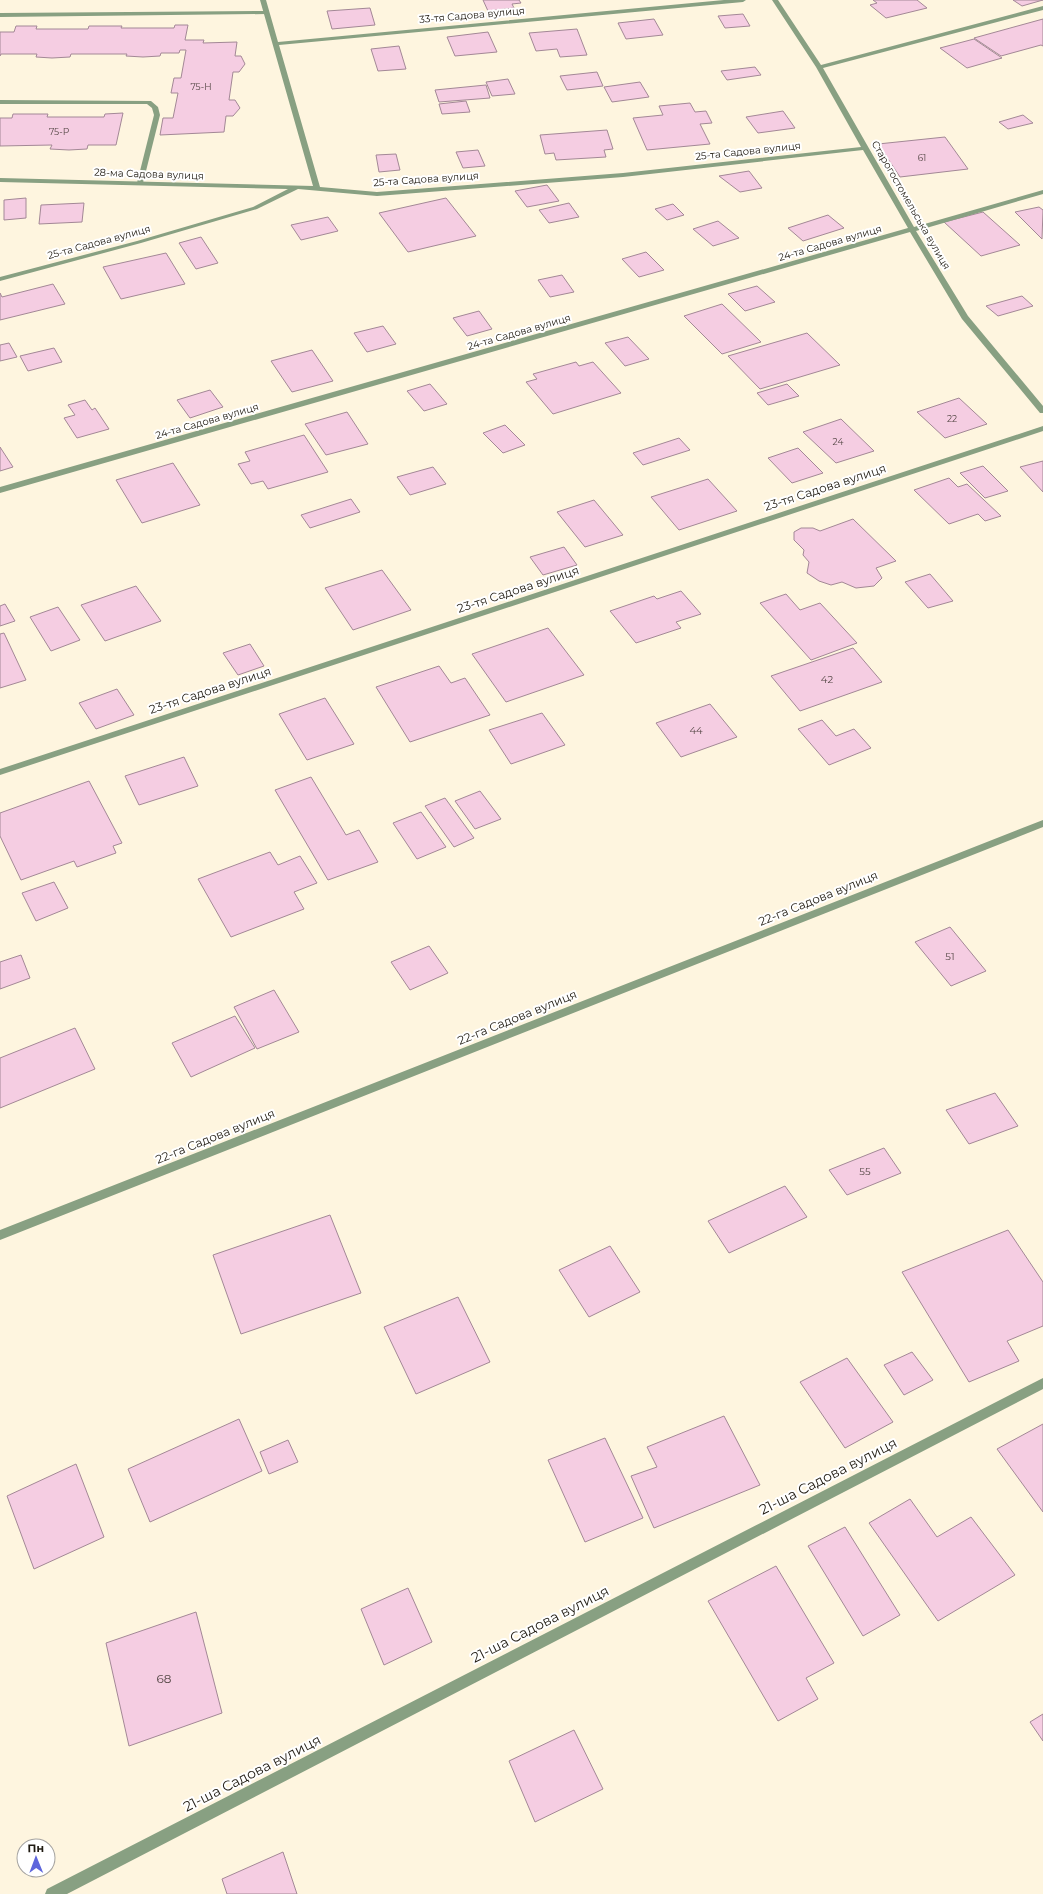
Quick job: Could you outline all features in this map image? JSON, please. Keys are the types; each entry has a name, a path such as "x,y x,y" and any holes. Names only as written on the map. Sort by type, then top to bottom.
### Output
{"street":[{"path":"263,0 317,188"},
{"name":"33-тя Садова вулиця","path":"275,44 743,0"},
{"name":"Старогостомельська вулиця","path":"775,0 819,67 912,230 965,317 1043,410"},
{"path":"819,67 1043,8"},
{"path":"0,15 266,12"},
{"path":"0,102 149,102 155,107 157,115 140,183"},
{"name":"25-та Садова вулиця","path":"0,279 139,242 255,208 297,187 377,194 623,175 866,148"},
{"name":"28-ма Садова вулиця","path":"0,180 297,187"},
{"name":"24-та Садова вулиця","path":"0,490 1043,192"},
{"name":"23-тя Садова вулиця","path":"0,772 1043,428"},
{"name":"22-га Садова вулиця","path":"0,1235 1043,822"},
{"name":"21-ша Садова вулиця","path":"52,1894 1043,1383"}],"building":[{"path":"483,0 519,0 521,3 512,4 514,8 488,11"},
{"path":"873,0 917,0 927,8 886,18 870,5 877,3"},
{"path":"1013,0 1043,0 1022,6"},
{"path":"370,8 375,25 332,29 327,11"},
{"path":"743,14 750,26 725,28 718,16"},
{"path":"654,19 663,35 626,39 618,23"},
{"path":"1043,19 1043,46 1041,45 1001,56 974,38"},
{"path":"175,25 188,25 185,40 204,40 203,43 237,42 235,56 241,56 245,64 239,72 233,72 229,100 235,100 240,108 233,116 226,116 224,132 160,135 163,118 173,118 178,93 171,93 174,78 181,78 186,50 180,50 179,53 161,53 160,56 143,57 126,56 127,54 71,54 70,57 52,58 36,57 37,54 1,54 0,56 0,32 14,32 16,26 37,26 36,29 88,29 89,26 122,26 121,28 174,28"},
{"path":"577,29 587,55 560,57 557,49 536,51 529,33"},
{"path":"488,32 497,52 455,56 447,37"},
{"path":"974,39 1002,58 967,68 940,48"},
{"path":"399,46 406,69 378,71 371,49"},
{"path":"755,67 761,75 727,80 721,71"},
{"path":"597,72 603,86 567,90 560,76"},
{"path":"508,79 515,94 492,96 486,82"},
{"path":"640,82 649,97 612,102 604,87"},
{"path":"486,85 490,98 439,102 435,90"},
{"path":"466,101 470,112 442,114 439,104"},
{"path":"690,103 695,112 706,111 712,123 700,124 710,144 647,150 633,118 663,115 659,106"},
{"path":"783,111 795,128 758,133 746,117"},
{"path":"123,113 116,145 88,145 87,149 69,150 50,149 52,145 0,146 0,118 12,118 13,114 48,114 47,117 104,117 105,114"},
{"path":"1023,115 1033,123 1008,129 999,122"},
{"path":"607,130 613,149 604,150 606,157 556,160 554,153 545,154 540,135"},
{"path":"945,137 968,169 900,177 878,144"},
{"path":"478,150 485,166 463,168 456,152"},
{"path":"396,154 400,170 379,172 376,155"},
{"path":"749,171 762,188 740,192 719,176"},
{"path":"547,185 559,201 527,207 515,191"},
{"path":"26,198 26,218 4,220 4,200"},
{"path":"446,198 476,236 408,252 379,213"},
{"path":"84,203 82,222 39,224 41,205"},
{"path":"569,203 579,217 549,223 539,210"},
{"path":"673,204 684,215 667,220 655,209"},
{"path":"1039,207 1043,210 1042,239 1015,212"},
{"path":"983,212 1020,245 981,256 944,222"},
{"path":"828,215 844,228 803,241 788,228"},
{"path":"328,217 338,231 301,240 291,225"},
{"path":"718,221 739,238 713,246 693,229"},
{"path":"201,237 218,263 196,269 179,243"},
{"path":"646,252 664,270 639,277 622,259"},
{"path":"166,253 185,284 121,299 103,267"},
{"path":"562,275 574,292 550,297 538,280"},
{"path":"53,284 65,304 0,320 0,293 2,297"},
{"path":"757,286 775,302 745,311 728,294"},
{"path":"1022,296 1033,306 998,316 986,306"},
{"path":"722,304 761,342 722,354 684,316"},
{"path":"479,311 492,329 467,336 453,318"},
{"path":"383,326 396,344 367,352 354,333"},
{"path":"807,333 840,365 760,389 728,356"},
{"path":"628,337 649,359 625,366 605,343"},
{"path":"9,343 17,357 0,361 0,345"},
{"path":"54,348 62,362 28,371 20,356"},
{"path":"312,350 333,381 292,392 271,361"},
{"path":"576,362 579,366 593,362 621,393 553,414 526,382 537,379 533,374"},
{"path":"430,384 447,404 424,411 407,391"},
{"path":"787,384 799,396 768,405 757,393"},
{"path":"210,390 223,407 190,418 177,400"},
{"path":"959,398 987,424 945,438 917,412"},
{"path":"85,400 92,410 95,408 109,429 77,438 64,418 75,415 68,405"},
{"path":"347,412 368,444 326,455 305,424"},
{"path":"841,419 874,451 836,463 803,432"},
{"path":"505,425 525,445 503,453 483,433"},
{"path":"304,435 328,472 268,489 263,481 251,484 238,464 250,461 245,452"},
{"path":"679,438 690,450 643,465 633,453"},
{"path":"0,447 13,467 0,471"},
{"path":"798,448 823,473 792,483 768,458"},
{"path":"1043,461 1043,492 1020,467"},
{"path":"173,463 200,505 142,523 116,480"},
{"path":"983,466 1008,491 985,498 960,473"},
{"path":"433,467 446,484 410,495 397,477"},
{"path":"949,478 958,487 967,484 1001,516 985,521 978,514 949,524 914,490"},
{"path":"708,479 737,511 679,530 651,497"},
{"path":"351,499 360,512 310,528 301,515"},
{"path":"594,500 623,535 585,547 557,512"},
{"path":"853,519 896,561 876,568 882,578 874,586 856,588 842,582 831,585 819,581 807,573 809,562 803,555 804,550 794,540 794,532 801,528 813,528 820,531"},
{"path":"564,547 577,565 543,575 530,557"},
{"path":"382,570 411,610 353,630 325,588"},
{"path":"930,574 953,601 928,608 905,582"},
{"path":"136,586 161,621 105,641 81,605"},
{"path":"681,591 701,614 676,622 681,628 636,643 610,611 654,596 657,599"},
{"path":"786,594 800,610 820,603 857,643 811,660 760,603"},
{"path":"5,604 15,621 0,626 0,606"},
{"path":"58,607 80,640 51,651 30,617"},
{"path":"548,628 584,675 506,702 472,654"},
{"path":"4,633 26,680 0,688 0,634"},
{"path":"250,644 264,666 238,675 223,653"},
{"path":"853,648 882,682 800,711 771,676"},
{"path":"439,666 451,683 465,678 490,715 410,742 376,687"},
{"path":"117,689 134,715 96,729 79,703"},
{"path":"325,698 354,744 307,760 279,714"},
{"path":"710,704 737,737 681,757 656,723"},
{"path":"542,713 565,745 511,764 489,730"},
{"path":"822,720 836,736 854,729 871,748 829,765 798,729"},
{"path":"184,757 198,786 139,805 125,776"},
{"path":"311,777 346,835 359,830 378,862 328,880 275,790"},
{"path":"89,781 122,843 113,846 116,853 77,867 74,861 21,880 0,836 0,813"},
{"path":"480,791 501,819 475,829 455,801"},
{"path":"445,798 474,838 454,847 425,806"},
{"path":"421,812 446,847 417,859 393,823"},
{"path":"270,852 278,865 300,856 317,883 294,892 304,909 231,937 198,879"},
{"path":"54,882 68,908 36,921 22,893"},
{"path":"950,927 986,971 951,986 915,942"},
{"path":"429,946 448,973 410,990 391,962"},
{"path":"21,955 30,978 0,989 0,962"},
{"path":"274,990 299,1032 257,1049 234,1007"},
{"path":"235,1016 255,1048 191,1077 172,1043"},
{"path":"75,1028 95,1069 0,1108 0,1058"},
{"path":"995,1093 1018,1126 969,1144 946,1110"},
{"path":"884,1148 901,1173 847,1195 829,1170"},
{"path":"785,1186 807,1217 729,1253 708,1221"},
{"path":"330,1215 361,1293 241,1334 213,1255"},
{"path":"1008,1230 1043,1282 1043,1326 1007,1341 1019,1361 969,1382 902,1272"},
{"path":"610,1246 640,1292 589,1317 559,1270"},
{"path":"458,1297 490,1362 416,1394 384,1327"},
{"path":"912,1352 933,1380 904,1395 884,1365"},
{"path":"847,1358 893,1422 845,1448 800,1382"},
{"path":"724,1416 760,1485 654,1528 631,1476 657,1467 647,1447"},
{"path":"239,1419 262,1471 150,1522 128,1469"},
{"path":"1043,1424 1043,1512 997,1449"},
{"path":"605,1438 643,1518 585,1542 548,1460"},
{"path":"288,1440 298,1462 269,1474 260,1452"},
{"path":"76,1464 104,1537 34,1569 7,1496"},
{"path":"910,1499 937,1537 971,1517 1015,1575 938,1621 869,1523"},
{"path":"845,1527 900,1615 863,1636 808,1546"},
{"path":"776,1566 834,1663 806,1678 818,1699 778,1721 708,1601"},
{"path":"408,1588 432,1642 384,1665 361,1609"},
{"path":"196,1612 222,1713 129,1746 106,1643"},
{"path":"1043,1714 1043,1741 1030,1722"},
{"path":"574,1730 603,1789 535,1822 509,1761"},
{"path":"283,1852 297,1894 227,1894 222,1879"}]}
